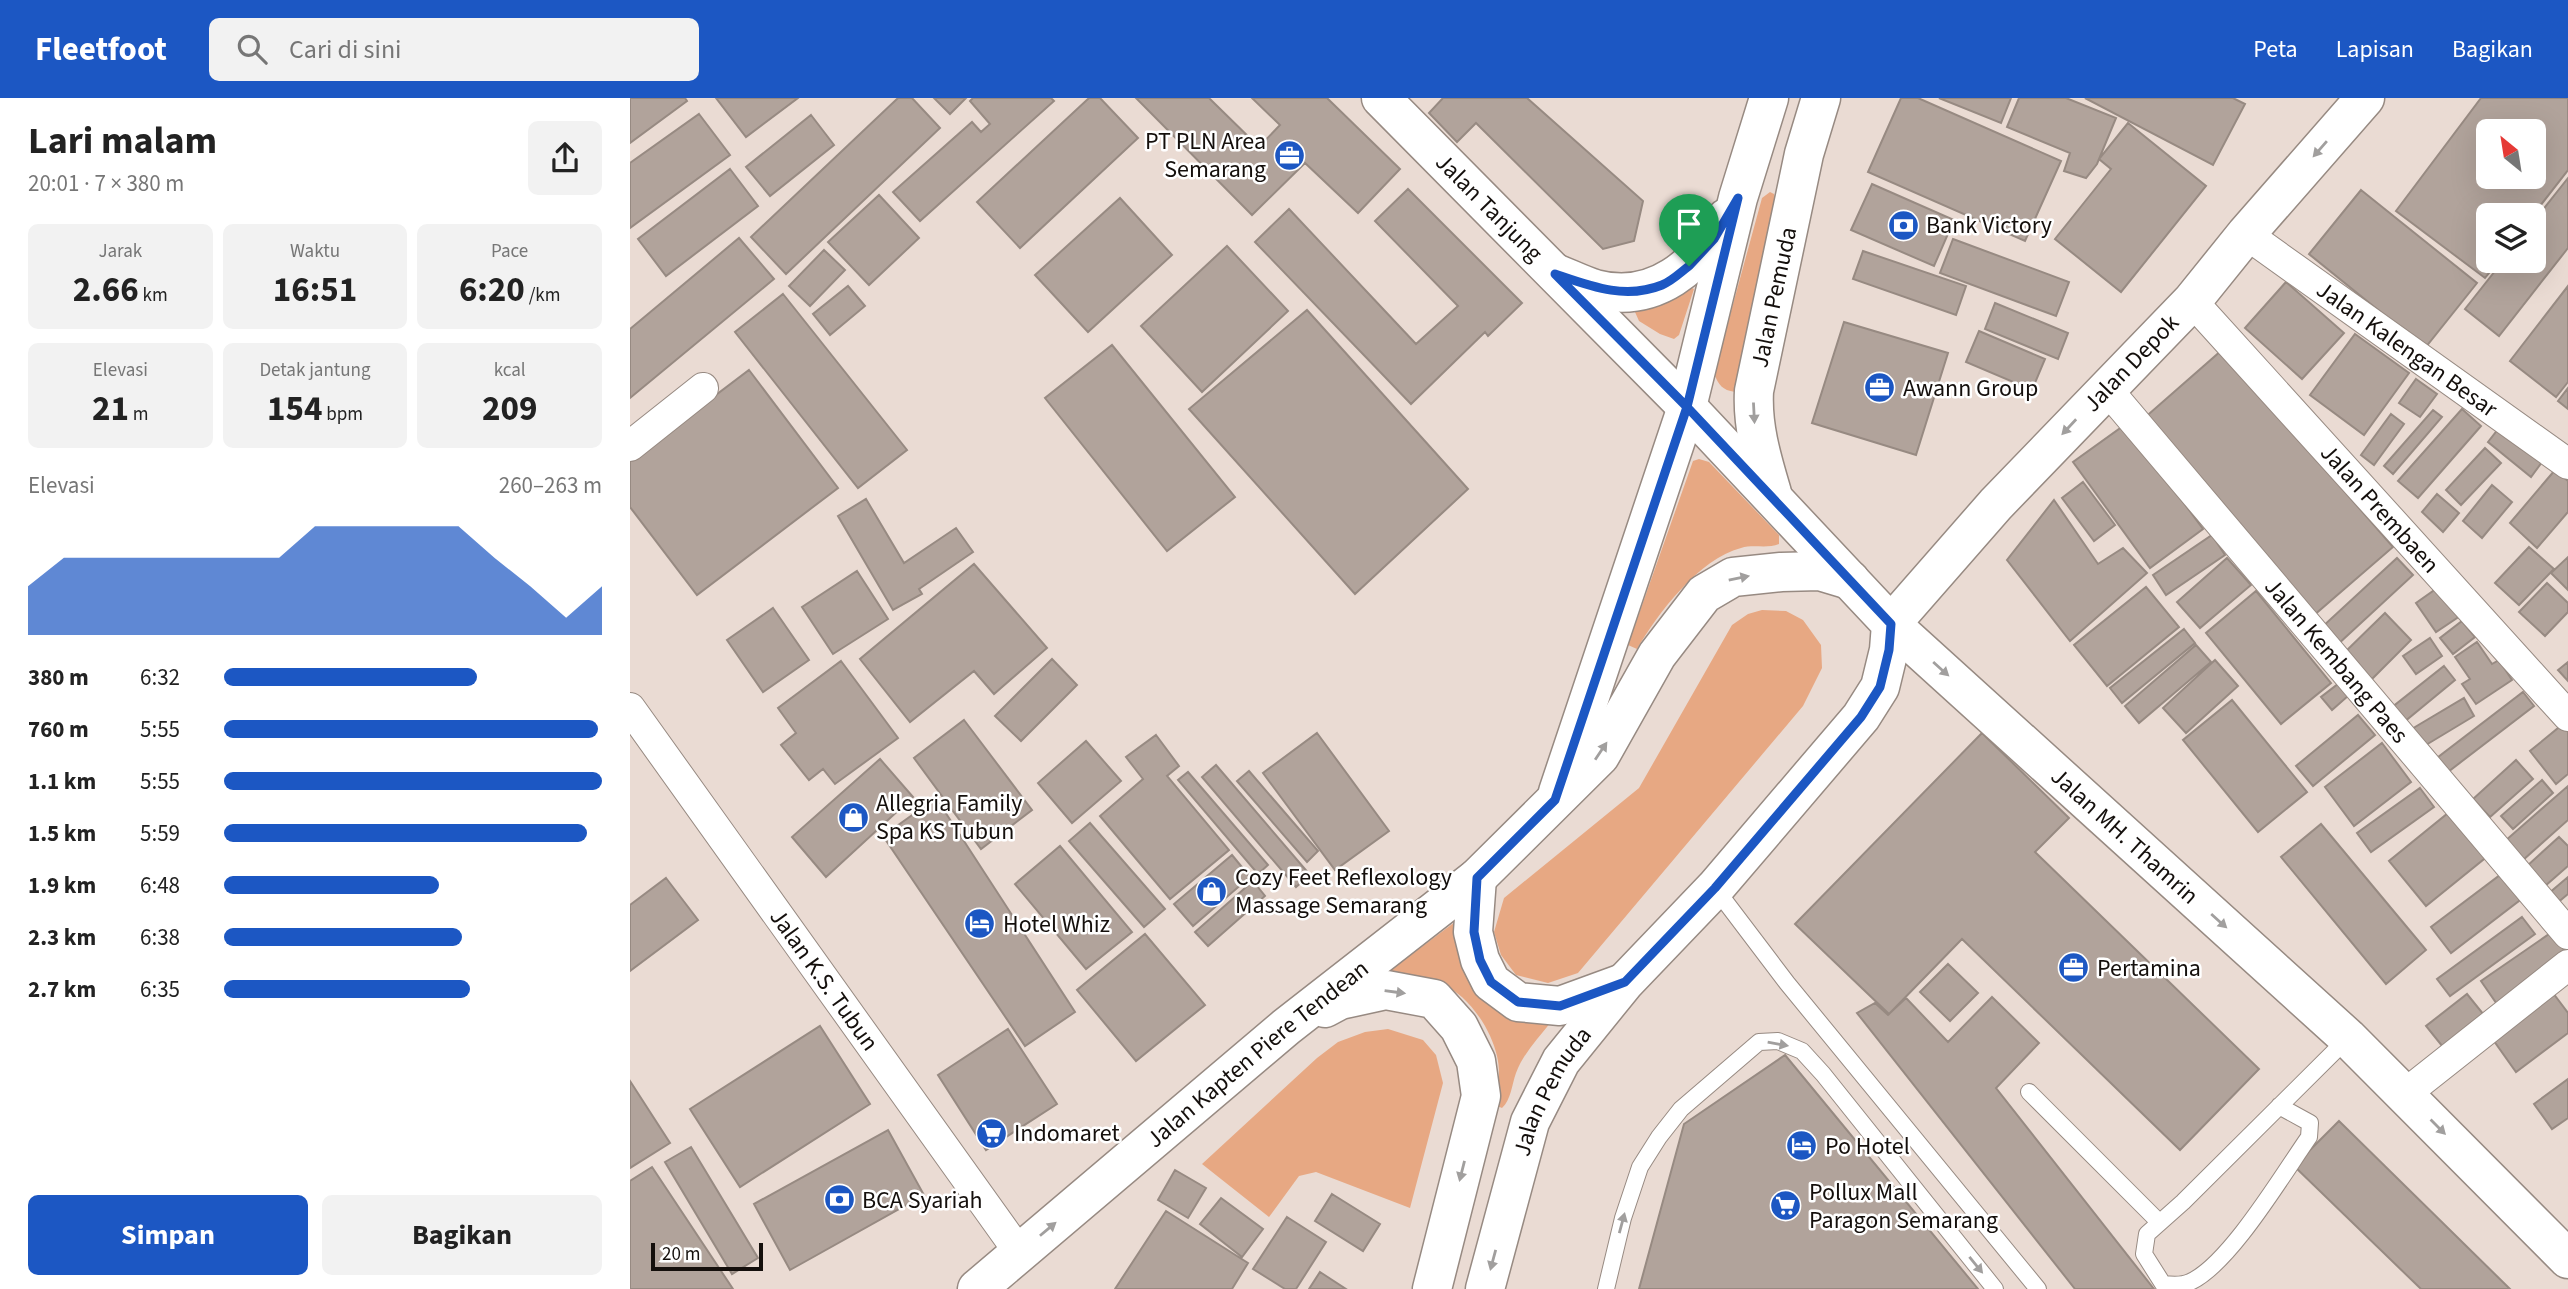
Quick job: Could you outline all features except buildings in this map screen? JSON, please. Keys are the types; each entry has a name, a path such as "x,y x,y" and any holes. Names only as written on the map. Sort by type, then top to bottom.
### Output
{"main road":[{"name":"Jalan Tanjung","path":"1381,98 1687,407"},
{"path":"1555,800 1687,407 1738,198 1769,98"},
{"name":"Jalan Pemuda","path":"1773,498 1753,414 1754,391 1804,154 1821,98"},
{"name":"Jalan Depok","path":"1891,624 1996,504 2192,301 2246,234 2365,98"},
{"path":"1555,274 1597,289 1618,292 1628,293 1663,285 1689,266 1714,239 1738,198"},
{"name":"Jalan MH. Thamrin","path":"1687,407 1891,624 2348,1038 2568,1259"},
{"path":"1625,982 1560,1006 1518,1002 1491,982 1480,960 1474,932 1477,878 1600,755 1657,655 1704,594 1733,577 1769,573 1820,572 1850,580"},
{"name":"Jalan Pemuda","path":"1485,1289 1530,1122 1561,1061 1625,982 1715,888 1861,717 1880,687 1889,650 1891,624"},
{"name":"Jalan Kapten Piere Tendean","path":"977,1289 1286,1027 1477,878"},
{"path":"1286,1027 1340,1000 1386,990 1434,999 1460,1027 1476,1062 1481,1096 1432,1289"}],"street":[{"name":"Jalan Kalengan Besar","path":"2246,234 2568,464"},
{"name":"Jalan Prembaen","path":"2192,301 2568,716"},
{"path":"630,446 703,388"},
{"name":"Jalan Kembang Paes","path":"2106,388 2568,934"},
{"name":"Jalan K.S. Tubun","path":"630,708 1019,1252"},
{"path":"2405,1094 2568,965"}],"lane":[{"path":"1715,888 1787,983 2038,1289"},
{"path":"2279,1105 2310,1123 2309,1137 2228,1251 2190,1282 2163,1284 2144,1254 2147,1234 2183,1202 2279,1105 2348,1038"},
{"path":"1606,1289 1623,1218 1640,1167 1659,1137 1681,1110 1759,1042 1778,1041 1802,1051 1823,1074 1995,1289"},
{"path":"2029,1092 2159,1222"}],"shaded area":[{"path":"1770,192 1776,200 1735,392 1722,386 1714,374 1762,198"},
{"path":"1688,286 1694,289 1679,335 1674,339 1639,321 1635,312"},
{"path":"1699,459 1709,462 1779,535 1779,544 1741,548 1710,563 1668,604 1637,649 1628,645 1693,461"},
{"path":"1762,610 1786,611 1803,620 1821,645 1822,668 1803,706 1578,973 1548,983 1516,975 1501,955 1494,932 1504,898 1639,788 1732,625 1748,614"},
{"path":"1459,919 1551,1022 1523,1059 1502,1108 1495,1105 1499,1075 1494,1046 1484,1024 1469,1004 1441,984 1392,976 1392,969"},
{"path":"1388,1029 1423,1040 1436,1055 1443,1083 1410,1208 1316,1172 1299,1176 1269,1217 1202,1164 1317,1058 1338,1042 1365,1032"}],"place":[{"name":"PT PLN Area Semarang","path":"1289,155"},
{"name":"Bank Victory","path":"1903,225"},
{"name":"Awann Group","path":"1880,388"},
{"name":"Allegria Family Spa KS Tubun","path":"853,817"},
{"name":"Cozy Feet Reflexology Massage Semarang","path":"1212,891"},
{"name":"Hotel Whiz","path":"980,924"},
{"name":"Pertamina","path":"2074,968"},
{"name":"Indomaret","path":"991,1133"},
{"name":"Po Hotel","path":"1802,1146"},
{"name":"BCA Syariah","path":"839,1200"},
{"name":"Pollux Mall Paragon Semarang","path":"1786,1206"}],"route":[{"path":"1689,266 1663,285 1628,293 1597,289 1555,274 1687,407 1891,624 1889,650 1880,687 1861,717 1715,888 1625,982 1560,1006 1518,1002 1491,982 1480,960 1474,932 1477,878 1555,800 1687,407 1738,198 1714,239 1689,266"}]}
